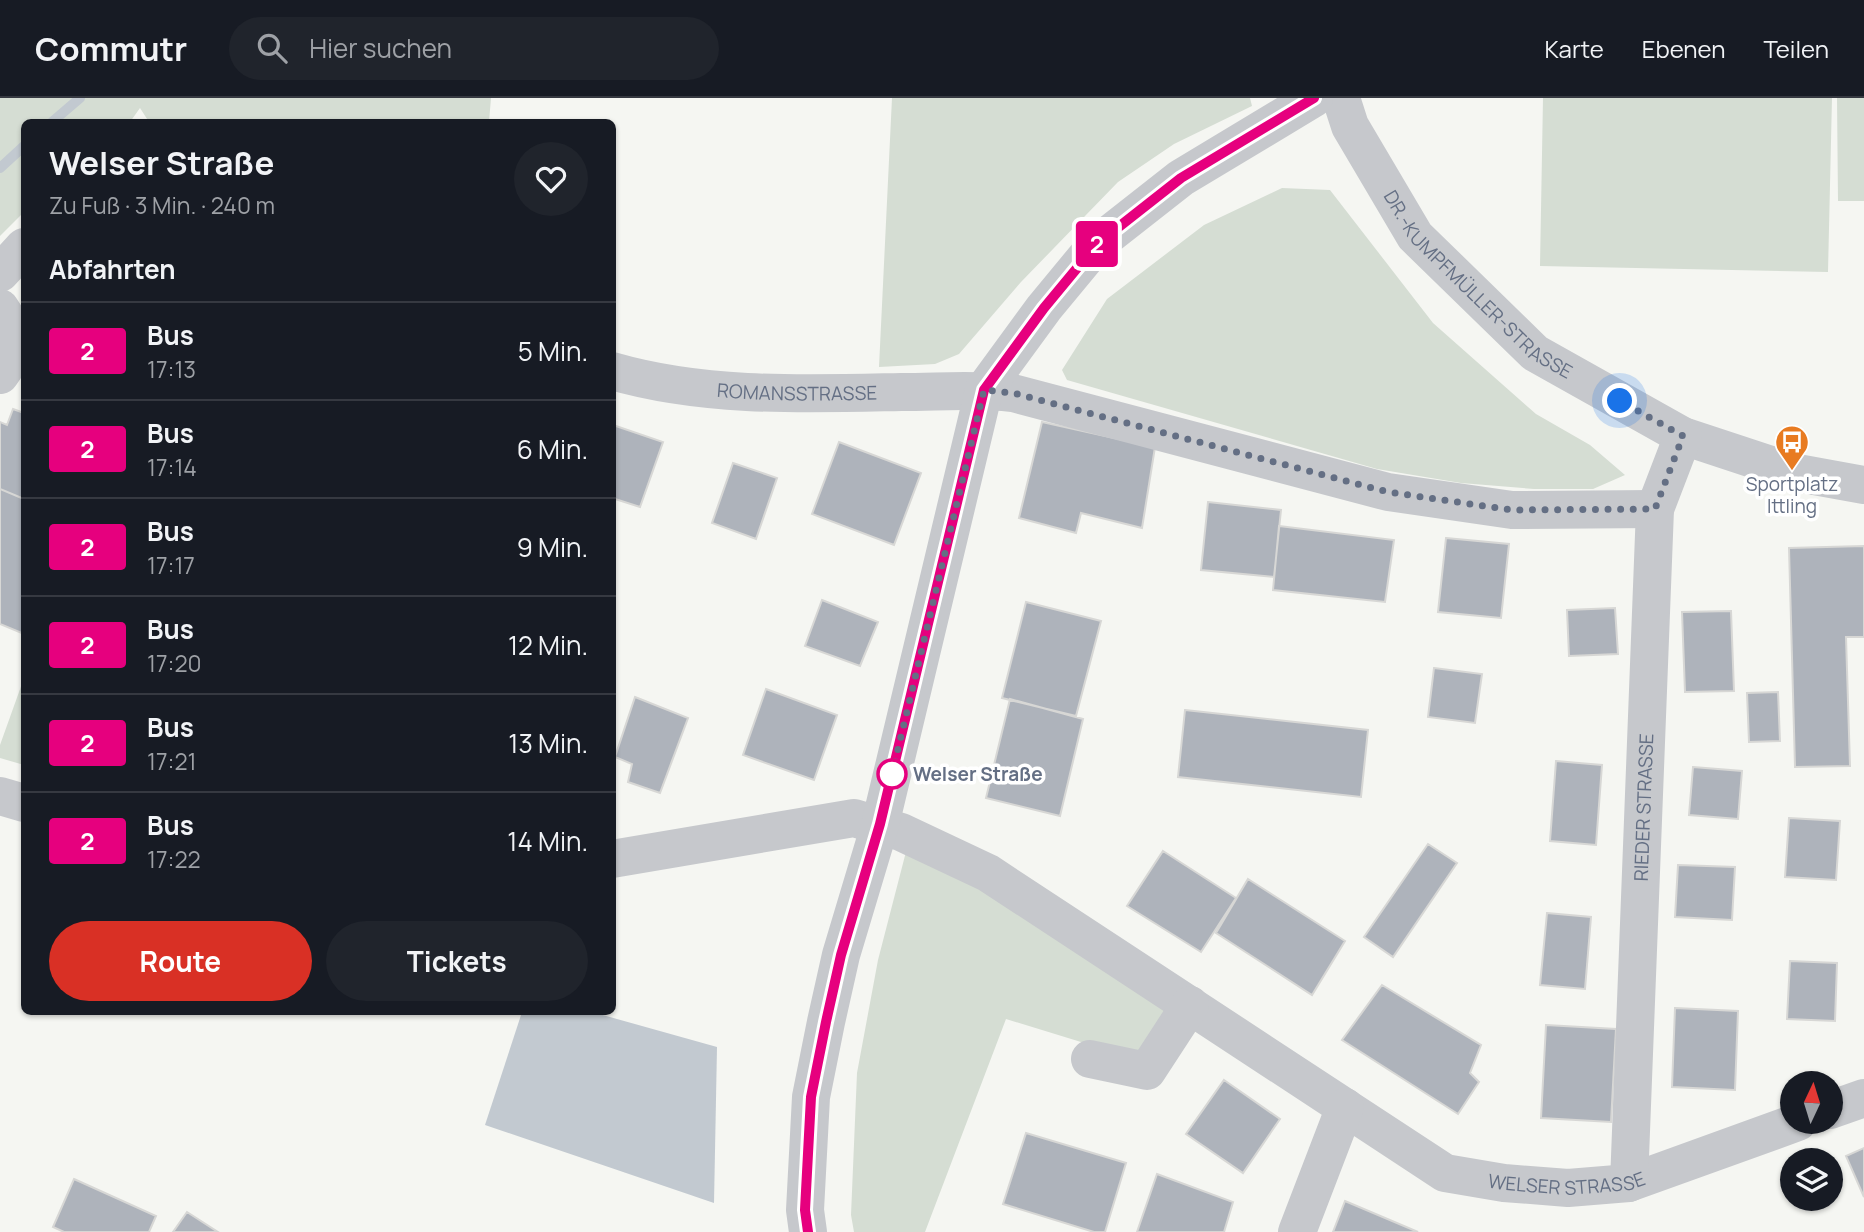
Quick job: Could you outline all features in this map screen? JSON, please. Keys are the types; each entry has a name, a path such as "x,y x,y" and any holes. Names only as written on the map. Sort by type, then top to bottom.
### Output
{"street":[{"path":"808,1232 805,1210 811,1097 841,955 880,824 984,390 1044,308 1097,244 1181,178 1314,98"},
{"name":"DR.-KUMPFMÜLLER-STRASSE","path":"1340,98 1350,126 1415,236 1535,353 1683,436 1792,472 1864,485"},
{"path":"0,273 21,250"},
{"path":"0,308 15,331 11,359 0,375"},
{"name":"ROMANSSTRASSE","path":"616,372 725,392 984,390 1013,393 1388,492 1512,510 1655,509"},
{"name":"RIEDER STRASSE","path":"1629,1184 1655,509 1683,436"},
{"path":"0,796 21,802"},
{"path":"616,858 853,818 880,824"},
{"name":"WELSER STRASSE","path":"880,824 988,873 1445,1173 1504,1184 1568,1188 1629,1184 1780,1129"},
{"path":"1090,1059 1147,1071 1190,1005"},
{"path":"1843,1105 1864,1098"},
{"path":"1297,1232 1345,1107"}],"shaded area":[{"path":"0,98 491,98 489,119 147,119 140,108 132,119 21,119 21,215 0,236"},
{"path":"892,98 1250,98 1252,106 1174,144 1118,182 1021,282 959,354 935,364 879,367"},
{"path":"1543,98 1832,98 1828,272 1540,266"},
{"path":"1837,98 1864,98 1864,201 1838,201"},
{"path":"1282,188 1330,190 1433,323 1536,414 1590,445 1625,475 1593,489 1534,489 1461,483 1377,469 1067,380 1062,370 1107,299 1204,225"},
{"path":"21,686 21,764 0,758 0,745"},
{"path":"908,844 1180,1010 1146,1062 1006,1019 925,1232 854,1232 851,1215 857,1073 878,960"},
{"path":"521,1015 603,1015 717,1047 714,1203 485,1125"}],"building":[{"path":"13,409 21,412 21,498 0,489 0,422 7,425"},
{"path":"1042,422 1155,447 1142,528 1081,513 1076,533 1019,518"},
{"path":"616,426 663,442 640,507 616,499"},
{"path":"839,442 921,473 894,545 812,514"},
{"path":"733,463 777,478 756,539 712,523"},
{"path":"0,489 21,498 21,633 0,624"},
{"path":"1208,502 1281,510 1274,577 1201,570"},
{"path":"1279,526 1394,540 1385,602 1273,590"},
{"path":"1446,538 1509,544 1501,618 1438,612"},
{"path":"1864,546 1864,637 1846,637 1850,766 1795,767 1789,548"},
{"path":"822,600 878,622 860,666 805,646"},
{"path":"1026,602 1101,621 1076,716 1002,698"},
{"path":"1615,608 1618,654 1569,656 1567,610"},
{"path":"1731,611 1734,691 1685,692 1682,612"},
{"path":"1434,668 1482,674 1475,723 1428,717"},
{"path":"766,689 837,715 814,780 743,755"},
{"path":"1778,692 1780,741 1749,742 1747,693"},
{"path":"635,697 688,718 660,793 628,782 632,764 616,757"},
{"path":"1010,699 1083,719 1060,816 986,798"},
{"path":"1185,710 1368,730 1361,797 1178,777"},
{"path":"1556,761 1602,765 1596,845 1550,841"},
{"path":"1693,767 1742,771 1738,819 1689,815"},
{"path":"1789,818 1840,821 1836,880 1785,877"},
{"path":"1428,844 1457,863 1393,957 1364,937"},
{"path":"1163,851 1236,898 1201,952 1127,906"},
{"path":"1678,865 1735,867 1732,920 1675,917"},
{"path":"1248,879 1345,941 1312,995 1216,933"},
{"path":"1547,913 1591,917 1585,989 1540,985"},
{"path":"1790,961 1837,963 1835,1021 1787,1019"},
{"path":"1382,985 1481,1045 1470,1073 1479,1082 1458,1114 1342,1040"},
{"path":"1675,1008 1738,1011 1735,1090 1672,1087"},
{"path":"1546,1025 1616,1029 1611,1122 1541,1118"},
{"path":"1224,1080 1280,1119 1243,1173 1186,1134"},
{"path":"1026,1133 1126,1163 1105,1232 1094,1232 1003,1204"},
{"path":"1864,1148 1864,1197 1846,1156"},
{"path":"1157,1174 1233,1202 1224,1232 1137,1232"},
{"path":"74,1179 156,1216 149,1232 64,1232 53,1227"},
{"path":"1345,1201 1418,1232 1333,1232"},
{"path":"187,1212 218,1232 173,1232"}],"waterway":[{"path":"56,119 80,98"},
{"path":"0,168 21,149"}],"bus line":[{"name":"2","path":"808,1232 805,1210 811,1097 826,1022 841,955 880,824 984,390 1044,308 1097,244 1181,178 1314,98"}],"place":[{"name":"Sportplatz Ittling","path":"1792,472"},
{"name":"Welser Straße","path":"892,774"}],"route":[{"path":"892,774 984,390 1013,393 1388,492 1512,510 1655,509 1683,436 1620,401"}]}
